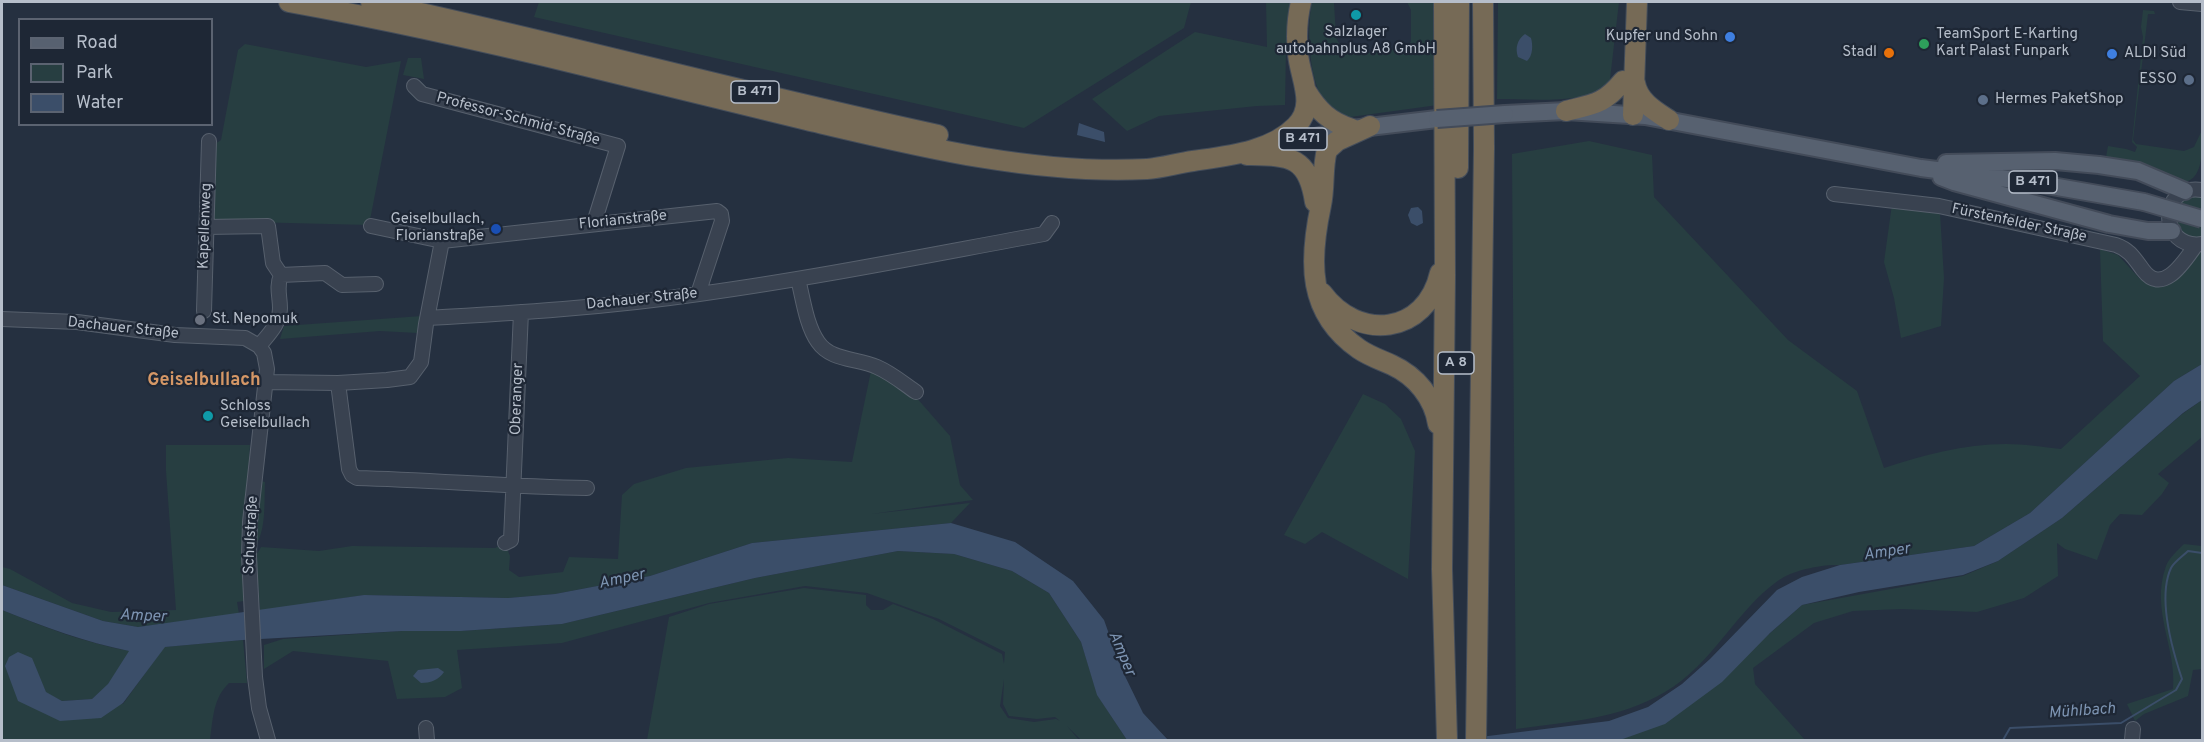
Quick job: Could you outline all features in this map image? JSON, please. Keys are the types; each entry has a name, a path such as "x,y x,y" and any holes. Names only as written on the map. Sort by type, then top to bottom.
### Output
{"highway":[{"name":"B 471","path":"289,2 489,43 873,136 998,160 1112,169 1150,169 1254,150"},
{"name":"B 471","path":"371,2 492,28 862,118 997,147 1194,161"},
{"path":"1254,150 1290,132 1298,125 1306,110 1306,91 1298,58 1297,40 1300,2"},
{"path":"1443,2 1442,569 1450,733"},
{"name":"A 8","path":"1450,733 1459,2"},
{"name":"A 8","path":"1476,731 1485,38 1483,2"},
{"path":"1485,38 1494,2"},
{"path":"1627,114 1630,2"},
{"path":"1637,2 1629,79 1649,106 1678,122"},
{"path":"1566,111 1607,98 1629,79"},
{"path":"1306,91 1325,117 1339,125 1361,128"},
{"path":"1361,128 1337,141 1327,150 1318,201 1315,289 1319,302 1335,327 1362,351 1401,369 1420,386 1430,400 1437,418 1443,447"},
{"path":"1226,156 1276,156 1291,159 1306,171 1318,201"},
{"path":"1315,272 1322,292 1340,312 1362,324 1390,325 1404,321 1415,314 1433,295 1438,284 1444,249"}],"main road":[{"name":"B 471","path":"1254,150 1361,128 1437,119 1566,111 1627,114 1921,168 2024,181 2144,202 2202,219"},
{"path":"1921,168 1947,162 2055,161 2138,171 2196,187"},
{"path":"1921,168 1954,182 2109,224 2188,240"}],"street":[{"path":"2180,2 2202,4"},
{"name":"Professor-Schmid-Straße","path":"414,86 422,94 618,146 594,223"},
{"name":"Kapellenweg","path":"204,312 209,141"},
{"name":"Fürstenfelder Straße","path":"1834,194 1940,206 2116,245 2132,253 2146,274 2153,278 2168,278 2183,263 2188,240 2169,222 2168,213 2177,196 2196,187"},
{"name":"Florianstraße","path":"370,226 442,241 717,211 721,214 722,220 698,294"},
{"name":"Dachauer Straße","path":"427,318 521,312 698,294 798,279 1044,234 1052,222"},
{"path":"206,227 268,226 273,263 281,275"},
{"path":"266,382 338,382 410,377 421,362 442,241"},
{"path":"281,275 325,273 342,285 376,284"},
{"path":"259,346 279,319 277,283 281,275"},
{"path":"798,279 812,332 818,343 831,355 875,366 892,374 916,392"},
{"name":"Oberanger","path":"505,543 511,540 521,312"},
{"name":"Dachauer Straße","path":"2,319 76,322 175,335 245,338 259,346"},
{"name":"Schulstraße","path":"259,346 267,360 266,382 250,522 249,556 259,708 268,741"},
{"path":"338,382 349,469 357,478 587,488"}],"green space":[{"path":"539,2 1191,2 1184,28 1024,128 534,17"},
{"path":"1266,2 1293,2 1286,50 1285,105 1159,116 1127,131 1092,99 1195,32 1267,47"},
{"path":"1312,2 1354,2 1334,3 1336,37 1340,44 1348,49 1370,53 1394,50 1411,42 1411,10 1407,2 1435,2 1438,105 1350,117 1336,113 1325,102 1317,87 1313,70 1309,32"},
{"path":"1498,2 1619,2 1609,88 1569,99 1497,99"},
{"path":"2143,10 2154,11 2155,14 2148,14 2133,140 2136,144 2184,151 2194,147 2202,130 2198,172 2188,181 2180,183 2105,163 2108,146 2135,152 2137,147 2132,142 2143,37 2141,27"},
{"path":"245,44 366,67 401,61 369,225 209,221 212,146 221,140 238,50"},
{"path":"408,58 421,58 424,79 403,75"},
{"path":"1589,141 1652,155 1654,197 1788,340 1857,391 1884,468 1959,448 1990,444 2061,449 2140,376 2103,341 2100,249 2118,255 2140,279 2149,283 2167,284 2185,272 2196,253 2202,251 2202,364 2174,381 2030,513 1974,546 1817,567 1792,573 1764,592 1697,667 1665,692 1612,714 1516,729 1512,154"},
{"path":"2202,196 2202,238 2192,237 2182,232 2174,221 2182,201 2189,197"},
{"path":"1892,204 1940,213 1944,278 1941,326 1901,338 1894,298 1884,262"},
{"path":"422,316 418,333 380,331 280,339 284,326"},
{"path":"871,371 908,388 950,436 960,485 973,500 871,514 970,503 951,523 752,543 650,576 555,594 508,598 364,595 260,611 256,556 261,547 319,551 352,546 495,548 505,543 510,556 509,570 519,577 563,572 569,557 618,559 622,495 634,484 686,468 788,458 852,462"},
{"path":"1363,394 1385,404 1401,419 1415,451 1408,579 1322,532 1305,544 1284,535"},
{"path":"2202,400 2202,437 2158,474 2169,483 2142,515 2120,514 2110,525 2097,560 2065,549 2057,543 2058,576 2024,598 1977,612 1902,609 1853,611 1814,623 1753,668 1755,684 1805,740 1619,740 1768,635 1802,605 1963,576 1998,561 2062,518 2181,415"},
{"path":"166,445 250,445 243,550 244,601 237,602 239,614 138,627 103,621 2,585 2,567 10,569 72,603 111,612 176,610"},
{"path":"261,481 265,482 263,526 253,549"},
{"path":"2184,544 2202,546 2202,669 2193,670 2188,696 2144,714 2135,721 2127,704 2173,689 2171,659 2162,613 2162,582 2167,563"},
{"path":"898,551 954,554 1012,571 1049,593 1081,642 1098,696 1127,740 1081,740 1067,726 1079,740 647,740 669,617 709,604 804,588 866,595 866,605 871,610 883,610 893,604 933,619 1002,654 1004,664 1005,652 939,619 867,593 805,586 709,603 562,643 457,650 462,688 445,697 397,699 388,661 293,651 264,669 264,645 283,639 562,624 755,578","holes":["1004,679 1003,704 1009,716 1037,719 1055,717 1060,721 1056,719 1034,722 1008,718 1000,706"]},
{"path":"2,610 81,639 130,651 108,685 92,699 62,701 46,693 31,658 18,701 123,704 164,647 243,640 247,683 229,683 220,695 215,709 210,740 2,740"}],"water":[{"path":"1525,34 1531,38 1532,44 1527,61 1518,57 1517,50 1518,42"},
{"path":"1079,123 1104,132 1105,142 1077,135"},
{"path":"1418,207 1422,211 1423,223 1417,226 1411,223 1408,215 1411,208"},
{"path":"2202,364 2202,400 2183,413 2062,518 1998,561 1963,575 1859,592 1802,605 1770,633 1722,682 1665,724 1620,740 1456,740 1609,721 1648,707 1682,684 1710,659 1777,590 1802,577 1840,565 1974,546 2030,513 2174,381"},
{"path":"951,523 1015,542 1073,581 1104,620 1122,670 1143,713 1168,740 1127,740 1097,695 1081,642 1049,593 1012,571 954,554 898,551 755,578 562,624 461,631 402,631 243,640 165,647 123,703 101,718 60,721 18,701 5,666 9,657 18,652 32,658 46,692 62,701 92,699 108,684 129,651 65,634 2,610 2,585 103,621 138,627 364,595 508,598 555,594 650,576 752,543"},
{"path":"438,668 444,672 431,682 421,683 413,676 418,670"}],"waterway":[{"name":"Mühlbach","path":"2003,740 2010,728 2121,723 2176,690 2182,679 2168,624 2165,594 2167,580 2172,566 2188,551 2202,553"}],"place":[{"name":"Salzlager autobahnplus A8 GmbH","path":"1356,15"},
{"name":"Kupfer und Sohn","path":"1730,37"},
{"name":"TeamSport E-Karting Kart Palast Funpark","path":"1924,44"},
{"name":"Stadl","path":"1889,53"},
{"name":"ALDI Süd","path":"2112,54"},
{"name":"ESSO","path":"2189,80"},
{"name":"Hermes PaketShop","path":"1983,100"},
{"name":"Geiselbullach, Florianstraße","path":"496,229"},
{"name":"St. Nepomuk","path":"200,320"},
{"name":"Schloss Geiselbullach","path":"208,416"}],"district":[{"name":"Geiselbullach","path":"204,381"}],"water label":[{"name":"Amper","path":"1887,553"},
{"name":"Amper","path":"622,580"},
{"name":"Amper","path":"143,617"},
{"name":"Amper","path":"1121,654"}]}
